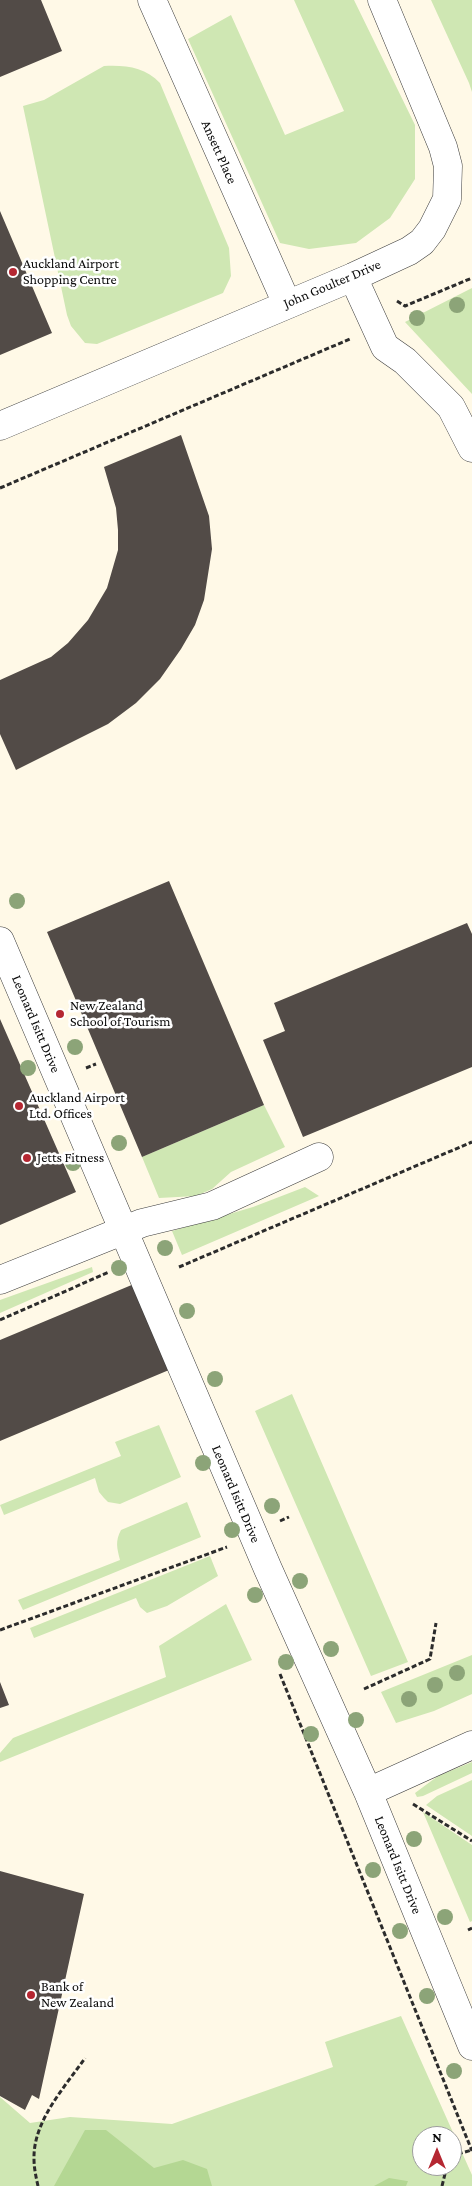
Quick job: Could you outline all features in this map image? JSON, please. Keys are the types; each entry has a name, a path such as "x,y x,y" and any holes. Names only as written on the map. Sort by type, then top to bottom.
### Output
{"street":[{"name":"Ansett Place","path":"152,0 287,304"},
{"name":"John Goulter Drive","path":"0,426 353,277 409,251 422,242 432,229 447,199 448,166 443,147 382,0"},
{"path":"353,277 378,328 385,347 405,361 451,407 472,448"},
{"name":"Leonard Isitt Drive","path":"0,941 253,1534 368,1792 472,2046"},
{"path":"0,1280 125,1232 142,1223 212,1206 319,1157"},
{"path":"368,1792 472,1745"}],"path":[{"path":"0,488 378,328 392,321 405,306 472,278"},
{"path":"396,301 405,306"},
{"path":"179,1267 472,1142"},
{"path":"0,1312 1,1319 112,1270"},
{"path":"253,1534 289,1517"},
{"path":"224,1538 232,1555"},
{"path":"0,1630 228,1546"},
{"path":"364,1689 430,1659 436,1623"},
{"path":"278,1670 472,2150"},
{"path":"412,1803 472,1841"},
{"path":"38,2186 34,2159 35,2146 49,2108 85,2058"}],"green space":[{"path":"294,0 354,0 415,125 415,179 390,218 356,243 309,249 280,243 188,39 231,15 285,135 344,111"},
{"path":"431,0 472,0 472,92 469,83"},
{"path":"104,66 135,68 148,73 160,83 229,248 231,276 223,293 97,344 85,343 71,326 67,315 23,106 44,100"},
{"path":"472,288 472,394 405,322"},
{"path":"264,1105 285,1147 231,1172 212,1189 196,1196 159,1198 142,1157"},
{"path":"305,1187 319,1196 182,1255 172,1231 253,1207"},
{"path":"92,1267 93,1272 0,1313 0,1300"},
{"path":"292,1394 408,1662 371,1676 255,1411"},
{"path":"159,1425 181,1477 120,1504 108,1502 104,1498 99,1492 95,1478 4,1515 0,1505 121,1456 115,1442"},
{"path":"187,1502 201,1537 23,1610 18,1600 120,1560 117,1545 121,1530"},
{"path":"210,1556 218,1576 167,1606 147,1613 140,1607 136,1598 34,1638 30,1628"},
{"path":"226,1604 252,1660 0,1762 0,1753 13,1738 166,1677 159,1646"},
{"path":"472,1655 472,1694 434,1711 396,1723 381,1692"},
{"path":"472,1762 472,1773 417,1797 415,1793 438,1776"},
{"path":"472,1780 472,1836 426,1805 437,1796"},
{"path":"423,1812 472,1845 472,1921 470,1922"},
{"path":"401,2016 450,2126 412,2126 412,2176 462,2176 462,2153 472,2175 472,2186 0,2186 0,2097 30,2123 70,2117 172,2124 333,2067 325,2042"},
{"path":"85,2130 106,2130 154,2168 183,2160 207,2169 212,2186 54,2186"},
{"path":"389,2178 408,2181 406,2186 374,2186"}],"building":[{"path":"0,0 41,0 62,51 0,77"},
{"name":"Auckland Airport Shopping Centre","path":"0,211 52,333 0,355"},
{"path":"181,435 209,516 212,549 204,600 195,625 160,679 136,703 108,724 16,770 0,734 0,680 51,657 68,643 88,620 107,588 118,550 118,530 116,508 104,467"},
{"path":"169,881 264,1105 142,1157 47,932"},
{"path":"467,923 472,934 472,1067 303,1137 263,1040 285,1031 274,1003"},
{"name":"Auckland Airport Ltd. Offices","path":"0,1019 76,1192 0,1225"},
{"path":"134,1284 169,1370 0,1441 0,1340"},
{"path":"0,1682 9,1705 0,1708"},
{"name":"Bank of New Zealand","path":"0,1871 84,1894 39,2099 32,2095 25,2110 0,2096"}],"place":[{"name":"Auckland Airport Shopping Centre","path":"13,272"},
{"name":"New Zealand School of Tourism","path":"60,1014"},
{"name":"Auckland Airport Ltd. Offices","path":"19,1106"},
{"name":"Jetts Fitness","path":"27,1158"},
{"name":"Bank of New Zealand","path":"31,1995"}]}
